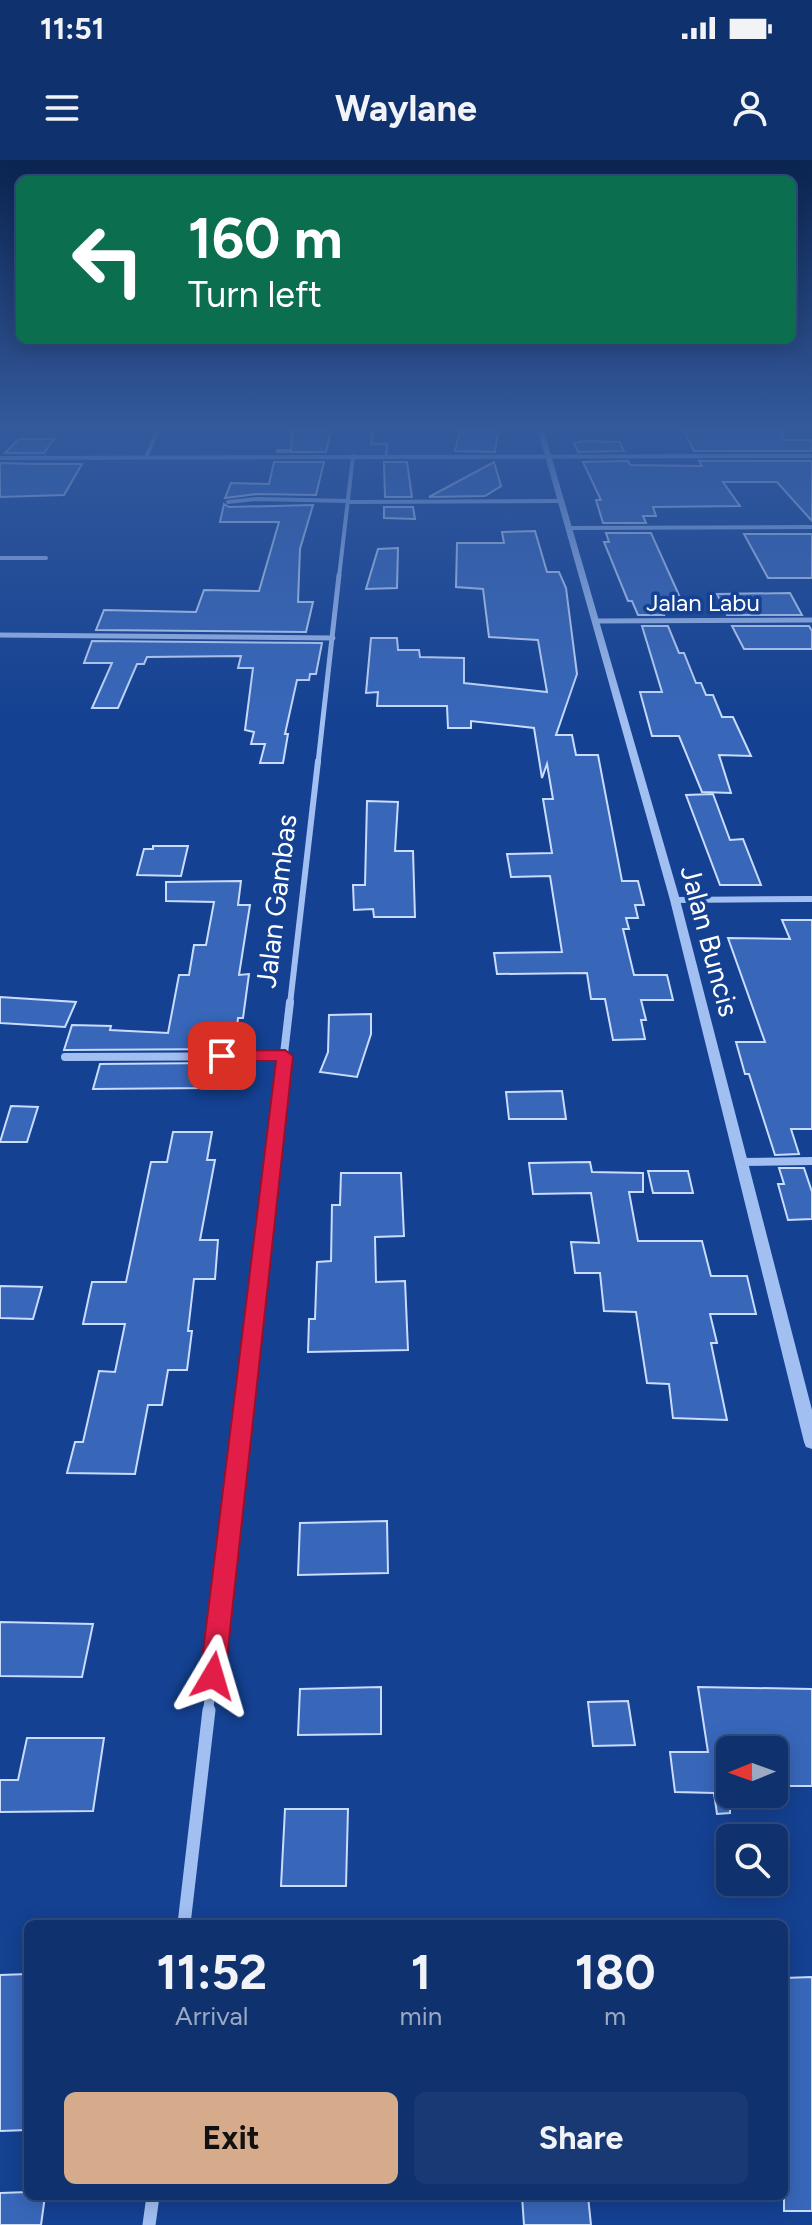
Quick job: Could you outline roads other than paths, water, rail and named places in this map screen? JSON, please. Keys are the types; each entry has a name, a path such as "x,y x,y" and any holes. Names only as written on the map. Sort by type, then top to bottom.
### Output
{"street":[{"name":"Jalan Gambas","path":"184,1920 346,527"},
{"path":"568,528 723,527"},
{"name":"Jalan Buncis","path":"568,528 675,900 812,1442"},
{"path":"0,558 46,558"},
{"name":"Jalan Labu","path":"595,621 812,620"},
{"path":"0,635 333,638"},
{"path":"675,900 812,899"},
{"path":"65,1057 285,1056"},
{"path":"741,1162 812,1161"},
{"path":"149,2225 152,2200"}]}
